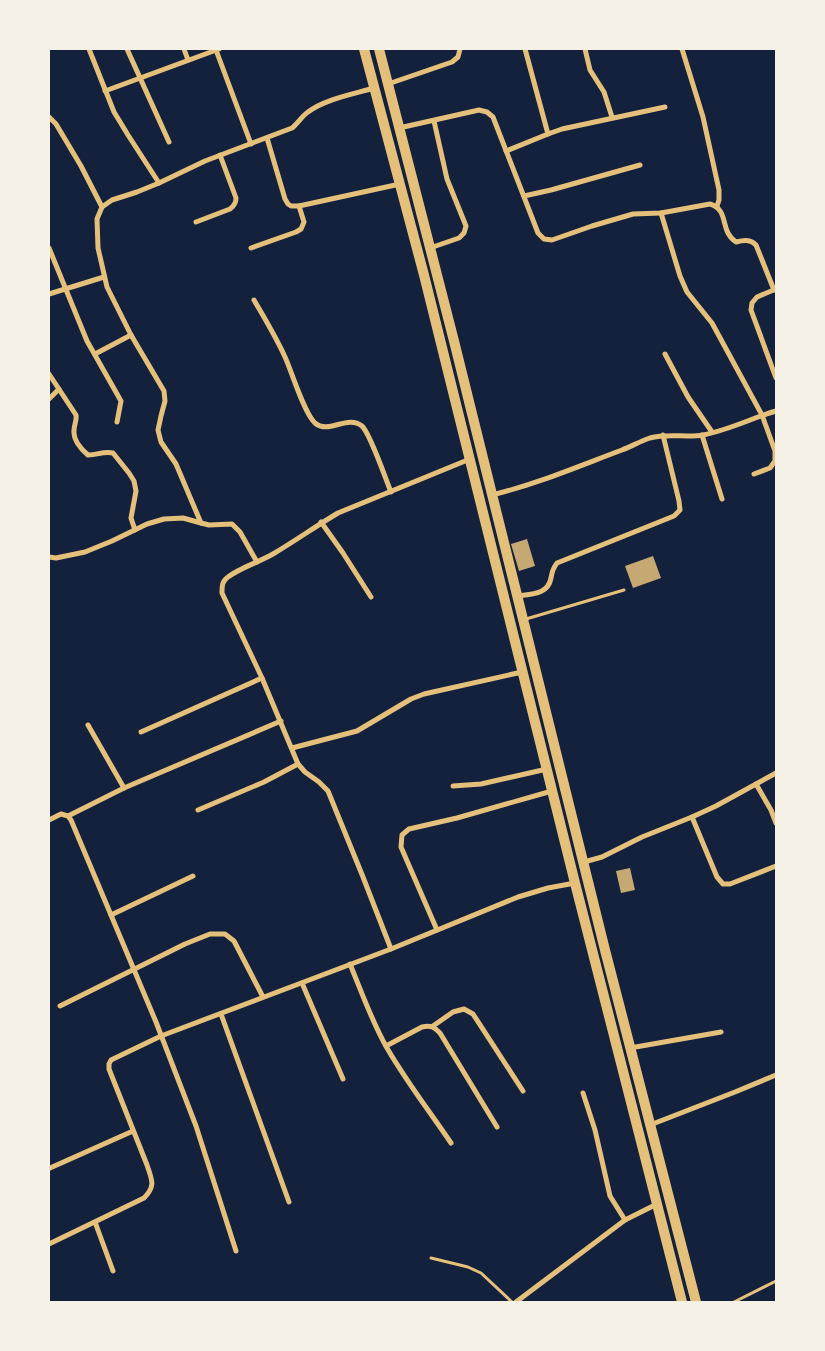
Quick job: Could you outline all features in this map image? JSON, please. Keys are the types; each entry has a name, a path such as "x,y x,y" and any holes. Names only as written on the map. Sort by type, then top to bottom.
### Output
{"main road":[{"path":"682,1302 546,769 470,459 365,51 379,49 630,1048 696,1302"}],"street":[{"path":"88,49 114,112 159,183"},
{"path":"127,49 169,142"},
{"path":"184,49 188,60"},
{"path":"105,91 217,49 251,144"},
{"path":"388,85 452,62 458,57 460,49"},
{"path":"525,49 548,134"},
{"path":"585,49 590,70 604,92 612,118"},
{"path":"682,49 703,117 719,190 717,206"},
{"path":"201,523 176,464 161,442 158,430 165,401 164,391 131,335 107,287 98,248 97,219 102,207 112,200 137,192 205,161 292,128 300,122 306,113 316,106 374,88"},
{"path":"506,151 548,134 665,107"},
{"path":"399,128 479,110 487,112 493,117 538,233 544,239 552,240 633,214 661,212 710,204 717,206 731,238 736,242 752,241 756,245 775,290 757,297 752,303 751,310 776,378"},
{"path":"49,118 56,124 102,207"},
{"path":"430,248 459,238 464,233 466,226 446,173 434,121"},
{"path":"267,138 285,199 291,206 300,206 400,184"},
{"path":"196,222 230,209 236,201 220,155"},
{"path":"524,196 640,165"},
{"path":"251,248 301,229 304,222 300,206"},
{"path":"661,212 680,276 687,292 712,323 762,415 775,451 776,461 770,468 754,474"},
{"path":"49,248 87,341 121,401 117,422"},
{"path":"49,294 104,277"},
{"path":"254,300 285,356 309,415 316,424 325,427 350,422 356,422 361,426 368,434 391,492"},
{"path":"95,354 131,335"},
{"path":"665,354 688,397 712,432"},
{"path":"49,374 76,414 77,421 74,437 81,449 88,456 105,451 113,453 134,481 136,491 131,518 135,530"},
{"path":"49,399 59,389"},
{"path":"492,495 541,481 649,438 663,435 702,435 776,411"},
{"path":"517,596 542,592 549,586 552,569 557,563 674,516 680,510 663,435"},
{"path":"702,435 722,499"},
{"path":"390,949 364,877 328,791 298,764 262,678 222,593 222,584 227,577 286,546 321,522 338,513 470,459"},
{"path":"49,557 56,558 85,552 147,524 164,519 183,518 209,525 232,524 240,532 257,562"},
{"path":"321,522 344,553 371,597"},
{"path":"292,748 357,731 411,698 523,672"},
{"path":"141,732 262,678"},
{"path":"68,816 124,788 281,721"},
{"path":"88,725 124,788"},
{"path":"198,810 264,782 298,764"},
{"path":"453,786 481,784 546,769"},
{"path":"584,862 602,857 642,837 716,806 776,773"},
{"path":"756,784 776,823"},
{"path":"436,930 401,847 402,835 409,829 457,818 552,791"},
{"path":"49,820 61,814 68,816 71,820 134,969 196,1126 236,1251"},
{"path":"692,817 717,877 723,884 730,884 776,866"},
{"path":"111,915 193,876"},
{"path":"49,1244 144,1198 150,1192 152,1180 109,1069 111,1060 161,1036 518,898 548,888 575,883"},
{"path":"60,1006 185,944 210,934 225,934 234,942 263,998"},
{"path":"350,964 375,1025 386,1046 451,1143"},
{"path":"302,983 342,1079"},
{"path":"433,1026 453,1012 464,1009 473,1014 523,1091"},
{"path":"221,1014 289,1202"},
{"path":"386,1046 422,1027 433,1026 440,1033 497,1127"},
{"path":"630,1048 721,1032"},
{"path":"650,1124 776,1075"},
{"path":"583,1093 595,1130 610,1196 625,1220"},
{"path":"50,1168 132,1131"},
{"path":"516,1302 625,1220 657,1204"},
{"path":"95,1222 113,1271"}],"lane":[{"path":"523,620 624,590"},
{"path":"431,1258 468,1267 481,1273 512,1302"},
{"path":"734,1302 776,1281"}],"building":[{"path":"527,539 535,566 519,571 511,544"},
{"path":"653,556 661,578 633,588 625,566"},
{"path":"630,868 635,890 621,893 616,871"}]}
